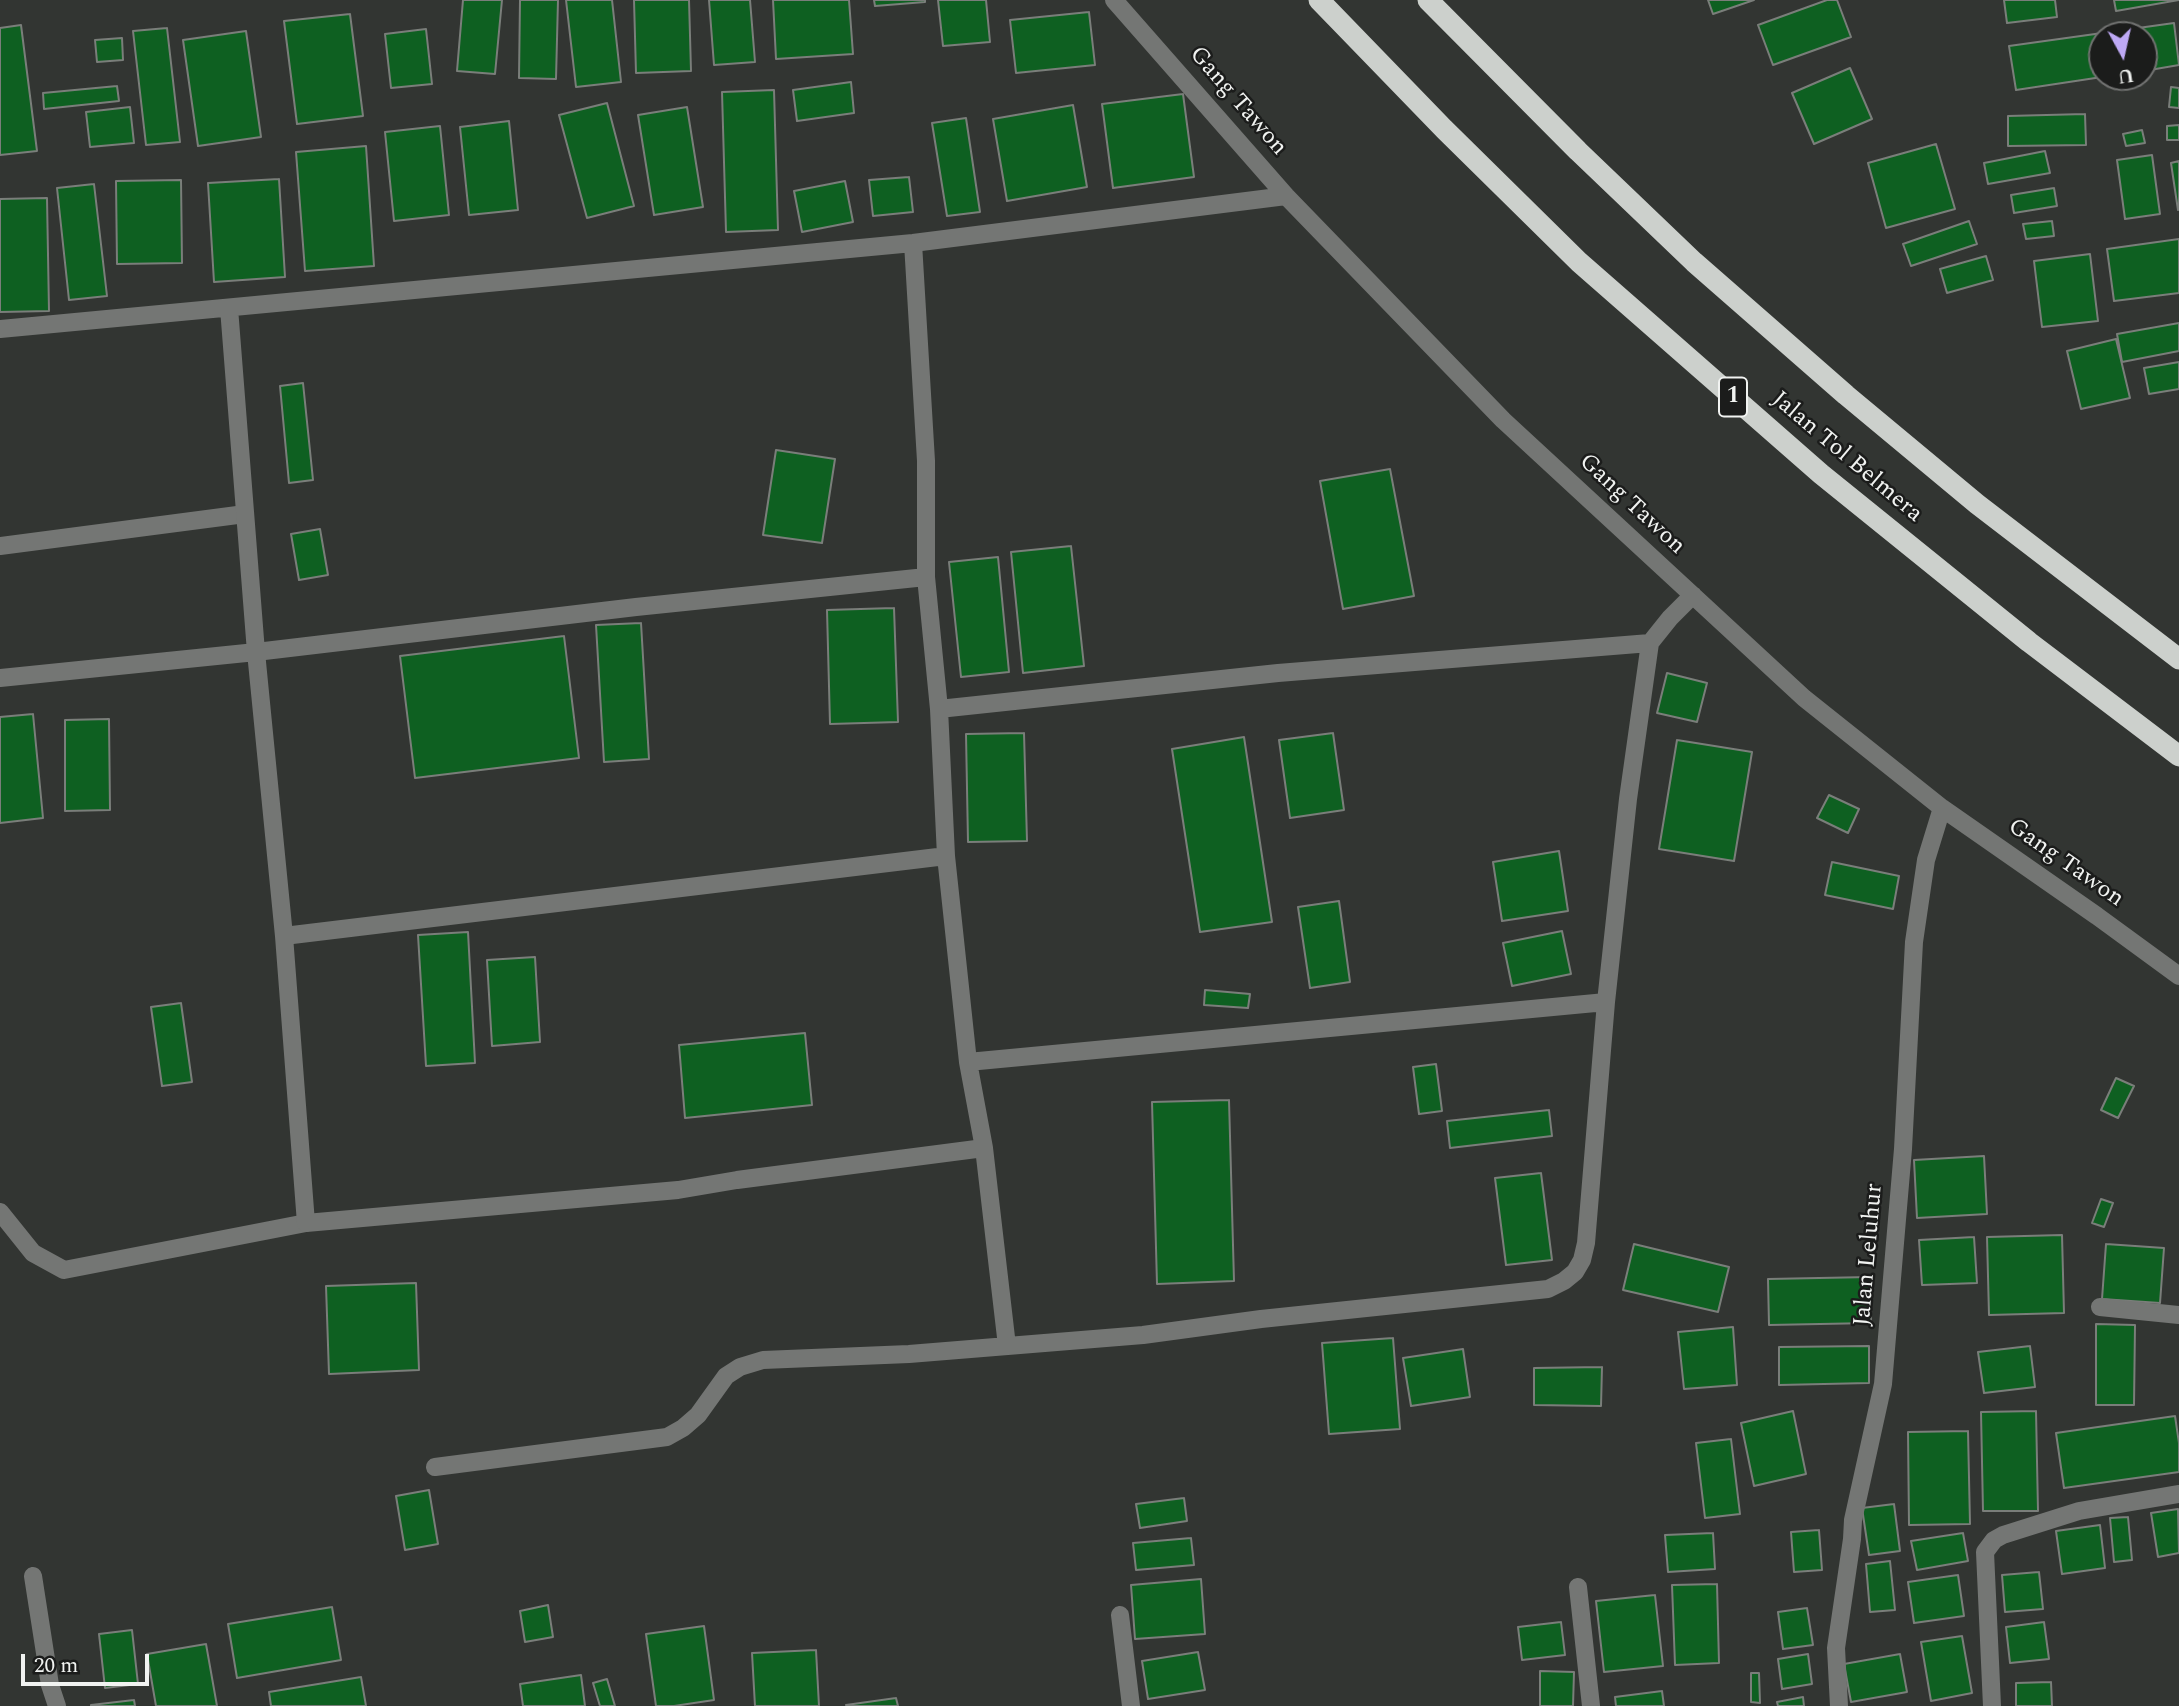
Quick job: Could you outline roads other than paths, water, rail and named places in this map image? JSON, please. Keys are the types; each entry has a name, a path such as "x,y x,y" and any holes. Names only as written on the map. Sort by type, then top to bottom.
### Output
{"highway":[{"name":"Jalan Tol Belmera","path":"1319,0 1444,130 1579,262 1821,474 2029,642 2179,756"},
{"name":"Jalan Tol Belmera","path":"1428,0 1578,151 1735,297 1846,395 1977,504 2179,659"}],"street":[{"name":"Gang Tawon","path":"1114,0 1286,196 1503,420 1804,698 1942,808 2179,976"},
{"path":"0,329 913,243 1286,196"},
{"path":"913,243 926,461 926,577 939,709 946,856 968,1062 984,1148 1007,1346"},
{"path":"229,308 256,652 284,936 306,1223"},
{"path":"0,546 245,514"},
{"path":"0,678 926,577"},
{"path":"435,1467 667,1437 698,1415 726,1376 740,1367 763,1360 909,1354 1143,1335 1261,1319 1548,1289 1564,1281 1575,1272 1582,1260 1586,1243 1606,1002 1628,799 1650,643 1693,595"},
{"path":"939,709 1291,671 1650,643"},
{"name":"Jalan Leluhur","path":"1839,1706 1836,1648 1853,1520 1883,1384 1903,1149 1914,942 1926,860 1942,808"},
{"path":"284,936 946,856"},
{"path":"968,1062 1606,1002"},
{"path":"0,1212 33,1253 64,1270 306,1223 678,1190 984,1148"},
{"path":"2100,1307 2179,1315"},
{"path":"1992,1706 1985,1552 1994,1540 2079,1511 2178,1494"},
{"path":"33,1576 50,1685 57,1706"},
{"path":"1578,1587 1591,1706"},
{"path":"1121,1615 1131,1706"}]}
